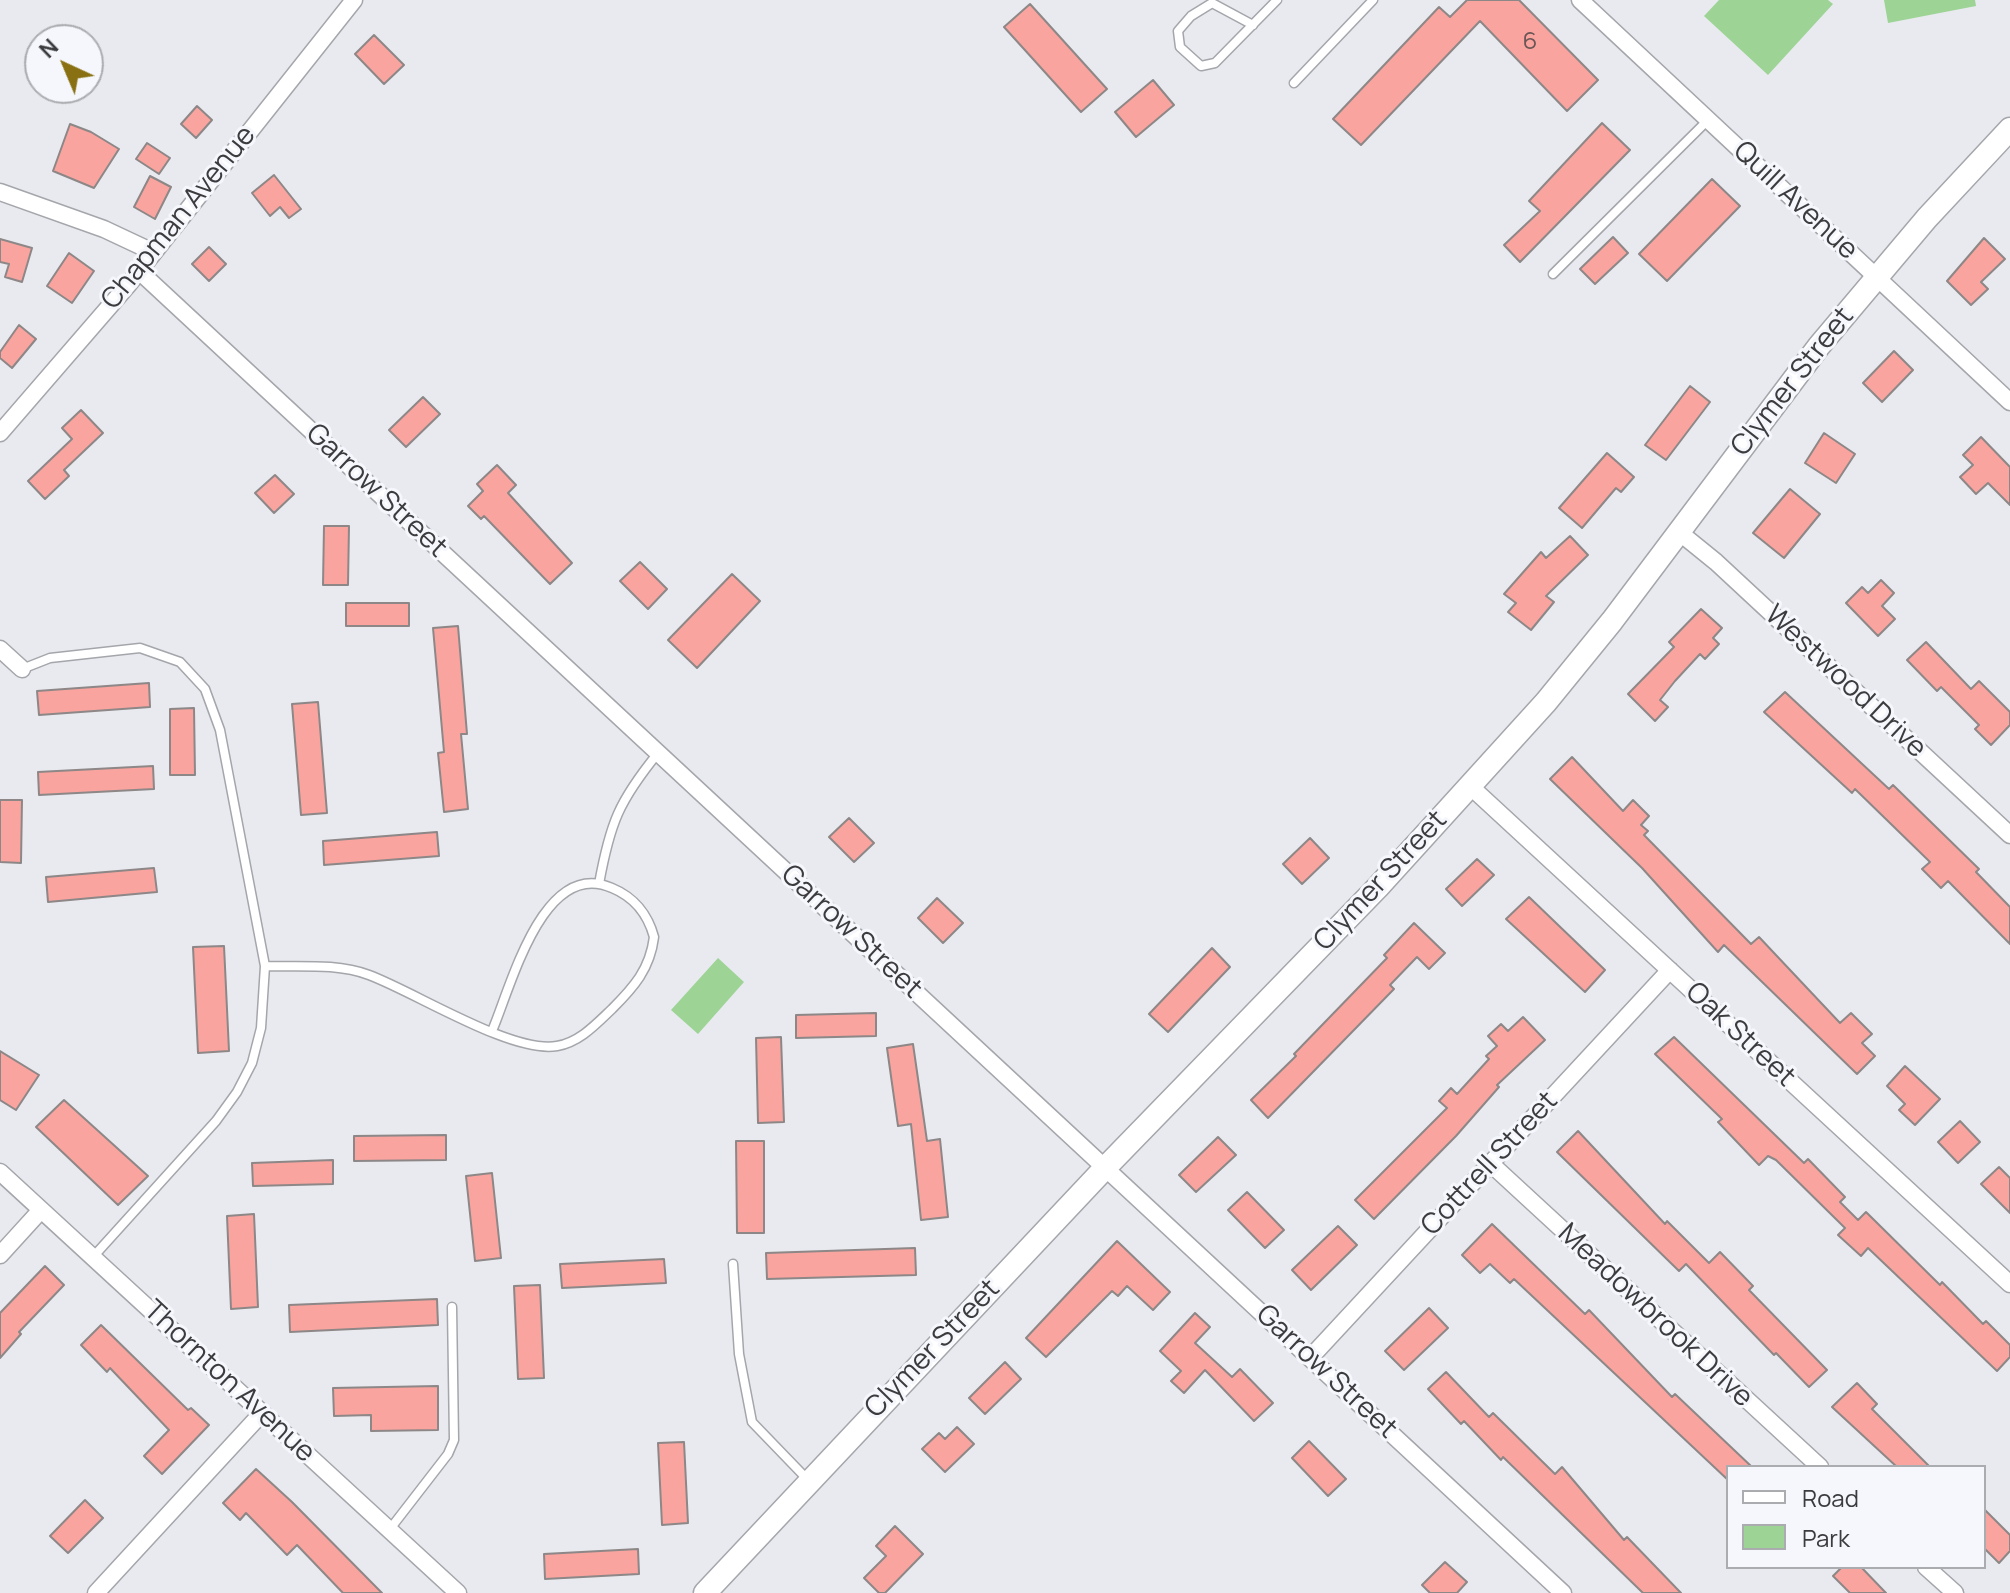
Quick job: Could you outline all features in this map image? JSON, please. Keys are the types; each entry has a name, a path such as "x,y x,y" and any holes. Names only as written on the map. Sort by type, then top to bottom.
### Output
{"street":[{"name":"Chapman Avenue","path":"0,433 153,252 354,0"},
{"name":"Quill Avenue","path":"1580,0 2010,402"},
{"name":"Clymer Street","path":"705,1593 1470,786 1582,659 1875,278 2010,129"},
{"path":"0,192 104,229 153,252"},
{"name":"Garrow Street","path":"138,270 1563,1593"},
{"name":"Westwood Drive","path":"1679,532 1716,562 2010,835"},
{"path":"0,649 22,669"},
{"name":"Oak Street","path":"1470,786 2010,1284"},
{"name":"Cottrell Street","path":"1310,1358 1670,970"},
{"name":"Meadowbrook Drive","path":"1490,1163 1818,1465"},
{"name":"Thornton Avenue","path":"0,1172 458,1593"},
{"path":"0,1255 41,1210"},
{"path":"96,1593 262,1413"},
{"path":"1928,1569 1955,1593"}],"lane":[{"path":"1253,25 1212,3 1191,16 1178,31 1180,47 1201,66 1215,63 1253,25 1277,0"},
{"path":"1294,83 1373,0"},
{"path":"1553,274 1708,120"},
{"path":"22,669 50,658 140,648 180,662 205,689 220,730 265,966 261,1028 252,1063 237,1092 216,1121 93,1257"},
{"path":"599,884 612,821 628,790 658,753"},
{"path":"265,966 326,967 367,974 492,1031 536,1046 566,1044 596,1025 641,980 652,951 654,937 650,922 628,898 599,884 582,885 561,894 547,905 492,1031"},
{"path":"733,1264 739,1354 752,1422 808,1481"},
{"path":"389,1530 448,1454 454,1440 452,1307"}],"green space":[{"path":"1719,0 1828,0 1833,4 1768,75 1704,16"},
{"path":"1884,0 1975,0 1976,6 1888,23"},
{"path":"718,958 744,982 698,1034 671,1010"}],"building":[{"path":"1467,0 1519,0 1598,80 1567,111 1480,21 1361,145 1333,119 1439,7 1450,17"},
{"path":"1030,4 1107,89 1081,112 1004,27"},
{"path":"374,35 404,65 384,84 355,54"},
{"path":"1153,80 1174,105 1136,137 1115,112"},
{"path":"197,106 212,120 196,138 181,124"},
{"path":"1602,123 1630,150 1520,262 1504,245 1540,211 1529,201"},
{"path":"70,124 91,132 119,149 94,188 53,171"},
{"path":"147,143 170,158 159,174 136,159"},
{"path":"274,175 301,209 289,218 280,207 270,216 252,193"},
{"path":"150,176 171,187 155,219 134,207"},
{"path":"1712,179 1740,206 1667,281 1639,254"},
{"path":"1613,237 1628,253 1595,284 1580,269"},
{"path":"1984,238 2005,259 1981,282 1988,289 1971,305 1947,281"},
{"path":"0,239 32,248 22,282 5,277 9,264 0,262"},
{"path":"209,247 226,264 209,281 192,264"},
{"path":"69,253 94,271 72,303 47,286"},
{"path":"19,325 36,339 12,368 0,358 0,352"},
{"path":"1894,351 1913,370 1882,402 1863,383"},
{"path":"1690,386 1710,402 1666,460 1645,445"},
{"path":"423,397 440,414 406,447 389,430"},
{"path":"81,410 103,433 64,470 69,476 45,499 28,481 72,439 62,428"},
{"path":"1824,433 1855,454 1836,483 1805,463"},
{"path":"1981,437 2010,467 2010,505 1988,483 1976,494 1960,477 1973,465 1963,455"},
{"path":"1607,453 1634,477 1621,492 1616,488 1582,528 1559,508"},
{"path":"497,465 516,485 508,493 572,563 550,584 484,516 481,519 468,506 483,491 477,484"},
{"path":"275,475 294,494 274,513 255,493"},
{"path":"1790,489 1820,514 1784,558 1753,533"},
{"path":"324,526 349,526 348,585 323,585"},
{"path":"1570,536 1588,555 1546,596 1554,602 1531,630 1508,612 1516,603 1504,594 1541,552 1546,558"},
{"path":"640,562 667,589 648,609 620,581"},
{"path":"732,574 760,601 697,668 668,640"},
{"path":"1881,580 1894,593 1882,606 1895,619 1878,636 1846,603 1862,587 1868,593"},
{"path":"346,603 409,603 409,626 346,626"},
{"path":"1701,609 1722,628 1713,638 1719,644 1705,659 1700,654 1675,681 1660,700 1668,707 1655,721 1628,694 1674,647 1669,642"},
{"path":"458,626 467,734 461,734 468,809 444,812 438,753 444,752 433,628"},
{"path":"1926,642 1971,689 1979,681 2010,712 2010,725 1991,745 1975,729 1979,725 1941,687 1937,691 1907,660"},
{"path":"149,683 150,707 39,715 37,691"},
{"path":"1785,692 1889,789 1893,785 1979,869 1976,872 2010,907 2010,944 1948,881 1941,888 1922,869 1930,862 1855,789 1852,793 1764,712"},
{"path":"318,702 327,813 301,815 292,704"},
{"path":"194,708 195,775 170,775 170,709"},
{"path":"1572,757 1623,811 1633,800 1649,816 1641,825 1648,831 1644,835 1751,944 1759,937 1840,1023 1851,1013 1872,1034 1862,1043 1875,1056 1857,1074 1724,945 1718,952 1642,868 1550,779"},
{"path":"153,766 154,789 39,795 38,772"},
{"path":"0,800 22,800 21,863 0,862"},
{"path":"849,818 874,843 854,862 829,837"},
{"path":"437,832 439,856 324,865 323,841"},
{"path":"1310,838 1329,858 1302,884 1283,864"},
{"path":"1477,859 1494,875 1462,906 1446,889"},
{"path":"154,868 157,892 48,902 46,877"},
{"path":"1529,897 1605,970 1585,992 1506,919"},
{"path":"937,898 963,923 943,943 918,918"},
{"path":"1414,923 1445,953 1429,969 1417,957 1390,985 1394,989 1268,1118 1251,1100 1387,958 1384,955"},
{"path":"224,946 229,1051 198,1053 193,947"},
{"path":"1212,948 1230,967 1168,1032 1149,1014"},
{"path":"876,1013 876,1036 796,1038 796,1015"},
{"path":"1523,1017 1545,1040 1497,1085 1499,1087 1456,1136 1374,1219 1355,1200 1447,1108 1439,1101 1451,1088 1457,1094 1489,1059 1486,1056 1497,1046 1488,1036 1501,1024 1508,1031"},
{"path":"781,1037 784,1122 758,1123 756,1038"},
{"path":"1674,1037 1804,1163 1808,1159 1845,1197 1840,1202 1858,1220 1866,1212 1940,1285 1942,1282 1983,1324 1986,1321 2010,1345 2010,1357 1997,1371 1868,1248 1861,1256 1838,1235 1845,1228 1776,1160 1768,1156 1759,1165 1718,1122 1722,1119 1655,1054"},
{"path":"913,1044 927,1141 940,1139 948,1217 921,1220 911,1124 898,1126 887,1048"},
{"path":"0,1051 39,1075 16,1110 0,1100"},
{"path":"1905,1066 1940,1099 1915,1125 1899,1110 1905,1104 1887,1086"},
{"path":"64,1100 148,1176 118,1205 36,1127"},
{"path":"1960,1121 1980,1142 1958,1163 1938,1142"},
{"path":"1578,1131 1665,1224 1667,1221 1709,1263 1720,1252 1753,1286 1749,1290 1827,1370 1809,1387 1686,1264 1679,1271 1557,1152"},
{"path":"446,1135 446,1160 354,1161 354,1136"},
{"path":"1218,1137 1236,1155 1196,1192 1179,1175"},
{"path":"736,1141 764,1141 764,1233 737,1233"},
{"path":"333,1160 333,1184 253,1186 252,1163"},
{"path":"1999,1167 2010,1178 2010,1213 1981,1184"},
{"path":"492,1173 501,1258 475,1261 466,1176"},
{"path":"1247,1192 1284,1230 1265,1248 1228,1210"},
{"path":"254,1214 258,1307 231,1309 227,1216"},
{"path":"1492,1224 1585,1314 1589,1310 1672,1397 1675,1394 1750,1465 1726,1465 1726,1478 1514,1279 1510,1283 1490,1264 1480,1273 1462,1255"},
{"path":"1338,1226 1357,1245 1311,1290 1292,1270"},
{"path":"1117,1241 1170,1292 1153,1310 1127,1286 1118,1296 1112,1291 1046,1357 1026,1338"},
{"path":"915,1248 916,1275 767,1279 766,1253"},
{"path":"664,1259 666,1283 562,1288 560,1264"},
{"path":"45,1266 64,1285 19,1332 21,1334 0,1358 0,1313"},
{"path":"540,1285 544,1378 518,1379 514,1286"},
{"path":"437,1299 438,1325 290,1332 289,1305"},
{"path":"1429,1308 1448,1328 1404,1370 1385,1351"},
{"path":"1195,1313 1210,1327 1195,1343 1232,1377 1240,1369 1273,1403 1254,1421 1205,1370 1184,1393 1171,1381 1181,1371 1160,1351"},
{"path":"101,1325 188,1410 191,1408 209,1425 162,1474 144,1456 169,1430 110,1368 107,1372 81,1345"},
{"path":"1005,1362 1021,1379 985,1414 969,1398"},
{"path":"1446,1372 1489,1417 1493,1413 1555,1474 1562,1467 1624,1540 1627,1537 1681,1593 1643,1593 1503,1457 1501,1460 1464,1421 1461,1424 1428,1389"},
{"path":"1857,1383 1877,1404 1872,1409 1928,1465 1895,1465 1832,1407"},
{"path":"438,1386 438,1430 371,1431 371,1415 334,1416 333,1388"},
{"path":"957,1427 974,1444 945,1472 922,1449 939,1433 945,1439"},
{"path":"1309,1441 1346,1479 1328,1496 1292,1458"},
{"path":"684,1442 688,1523 662,1525 658,1443"},
{"path":"256,1469 382,1593 343,1593 297,1545 287,1555 246,1513 240,1520 223,1503"},
{"path":"85,1500 103,1518 68,1553 50,1536"},
{"path":"1986,1511 2010,1535 2010,1551 1999,1563 1986,1550"},
{"path":"895,1526 923,1554 885,1593 879,1593 864,1578 886,1556 876,1546"},
{"path":"638,1549 639,1574 545,1579 544,1554"},
{"path":"1445,1562 1467,1582 1457,1593 1430,1593 1422,1585"},
{"path":"1840,1569 1863,1569 1886,1593 1850,1593 1833,1576"}]}
